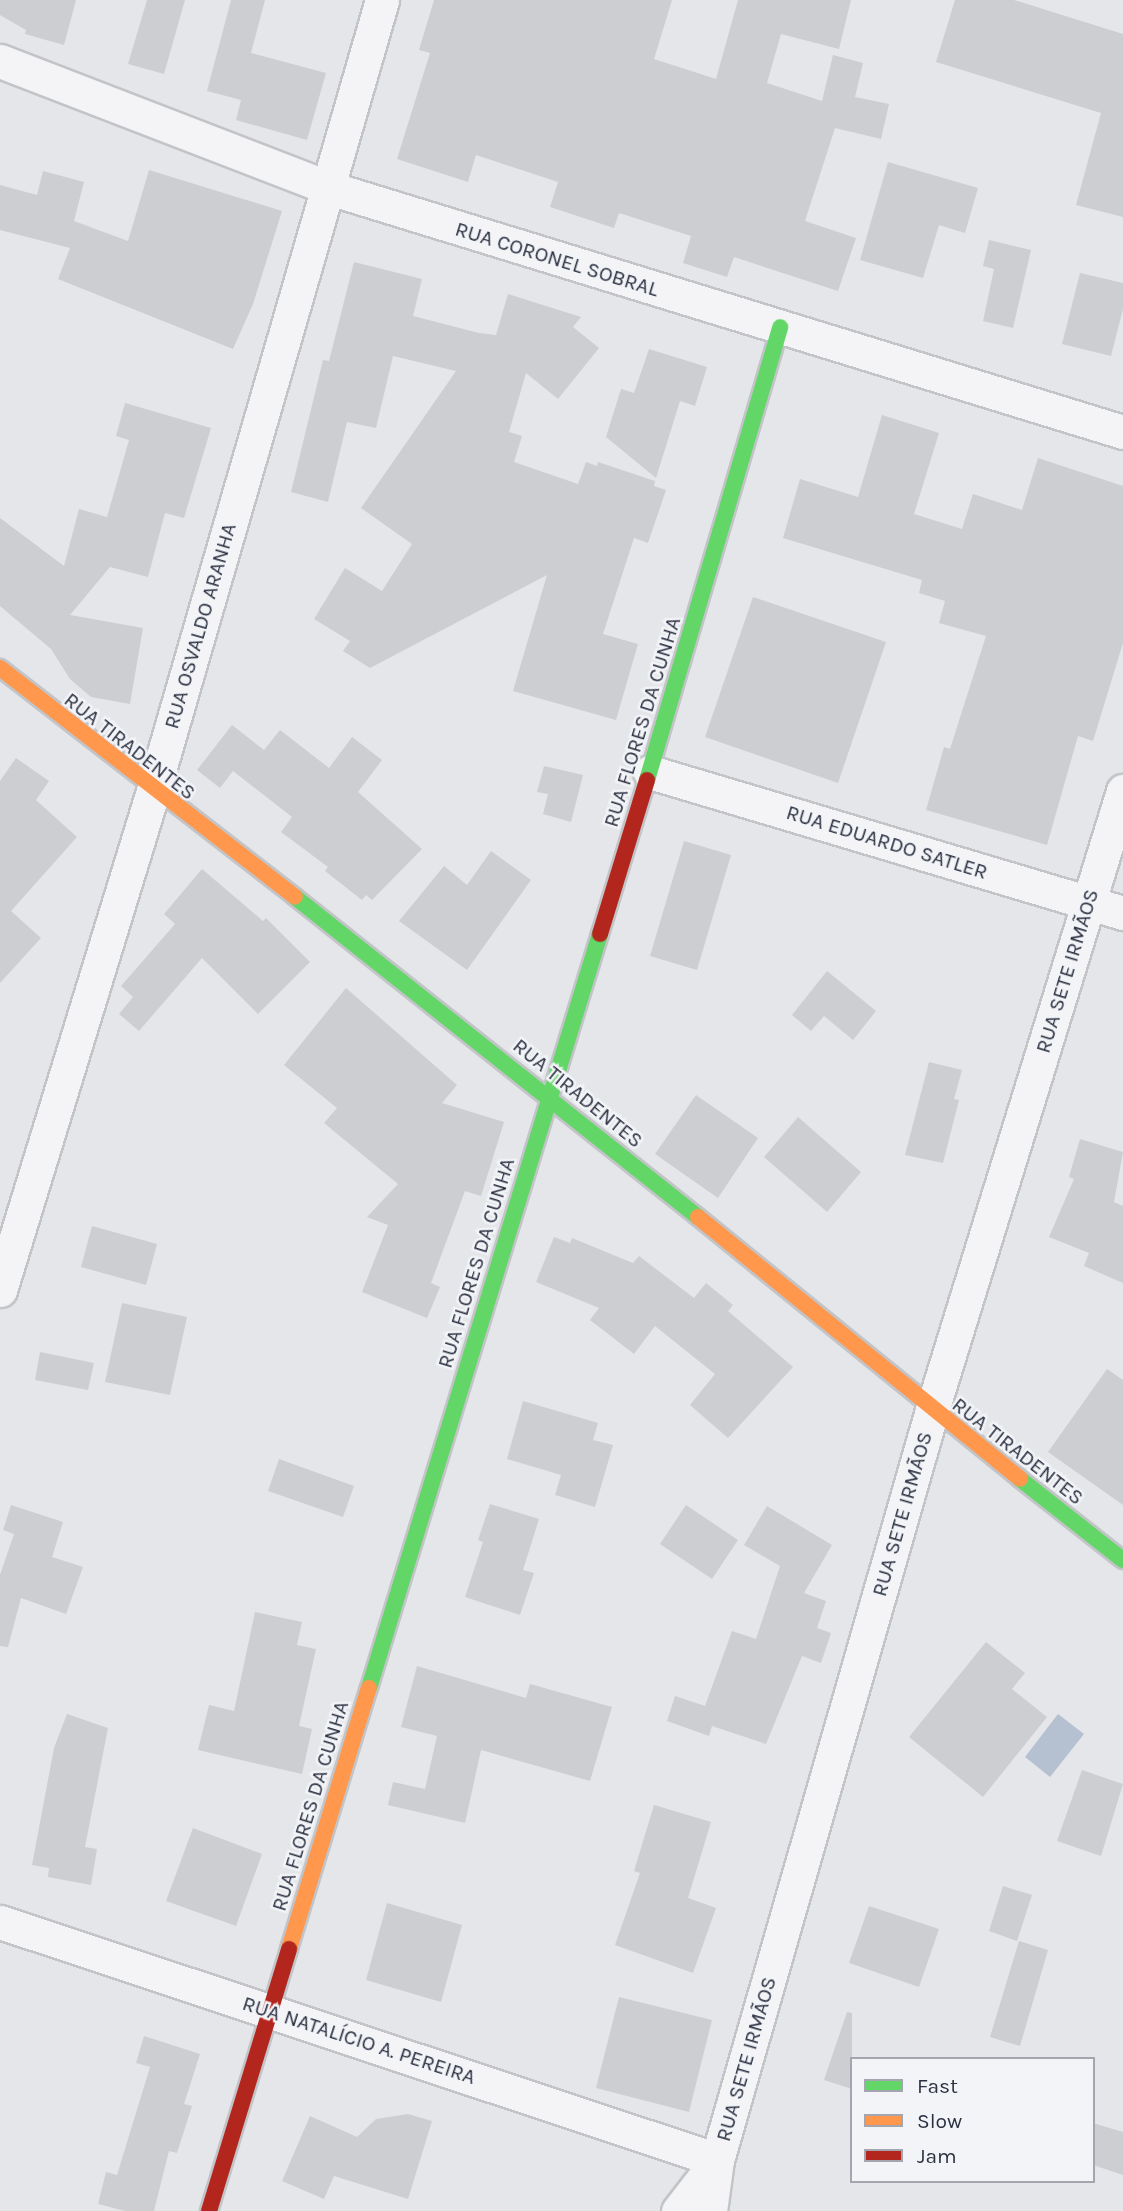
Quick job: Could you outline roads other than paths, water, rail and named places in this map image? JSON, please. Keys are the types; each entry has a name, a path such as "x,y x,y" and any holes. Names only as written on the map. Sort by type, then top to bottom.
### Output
{"street":[{"name":"RUA OSVALDO ARANHA","path":"0,1290 153,791 382,0"},
{"name":"RUA CORONEL SOBRAL","path":"0,61 326,187 1123,432"},
{"name":"RUA FLORES DA CUNHA","path":"209,2211 650,772 780,327"},
{"name":"RUA TIRADENTES","path":"0,668 153,791 549,1095 932,1410 1123,1560"},
{"name":"RUA EDUARDO SATLER","path":"650,772 1123,913"},
{"name":"RUA SETE IRMÃOS","path":"717,2160 932,1410 1123,791"},
{"name":"RUA NATALÍCIO A. PEREIRA","path":"0,1923 270,2010 717,2160"},
{"path":"678,2211 717,2160"},
{"path":"710,2211 717,2160"}],"water":[{"path":"1058,1714 1084,1734 1050,1777 1025,1757"}]}
